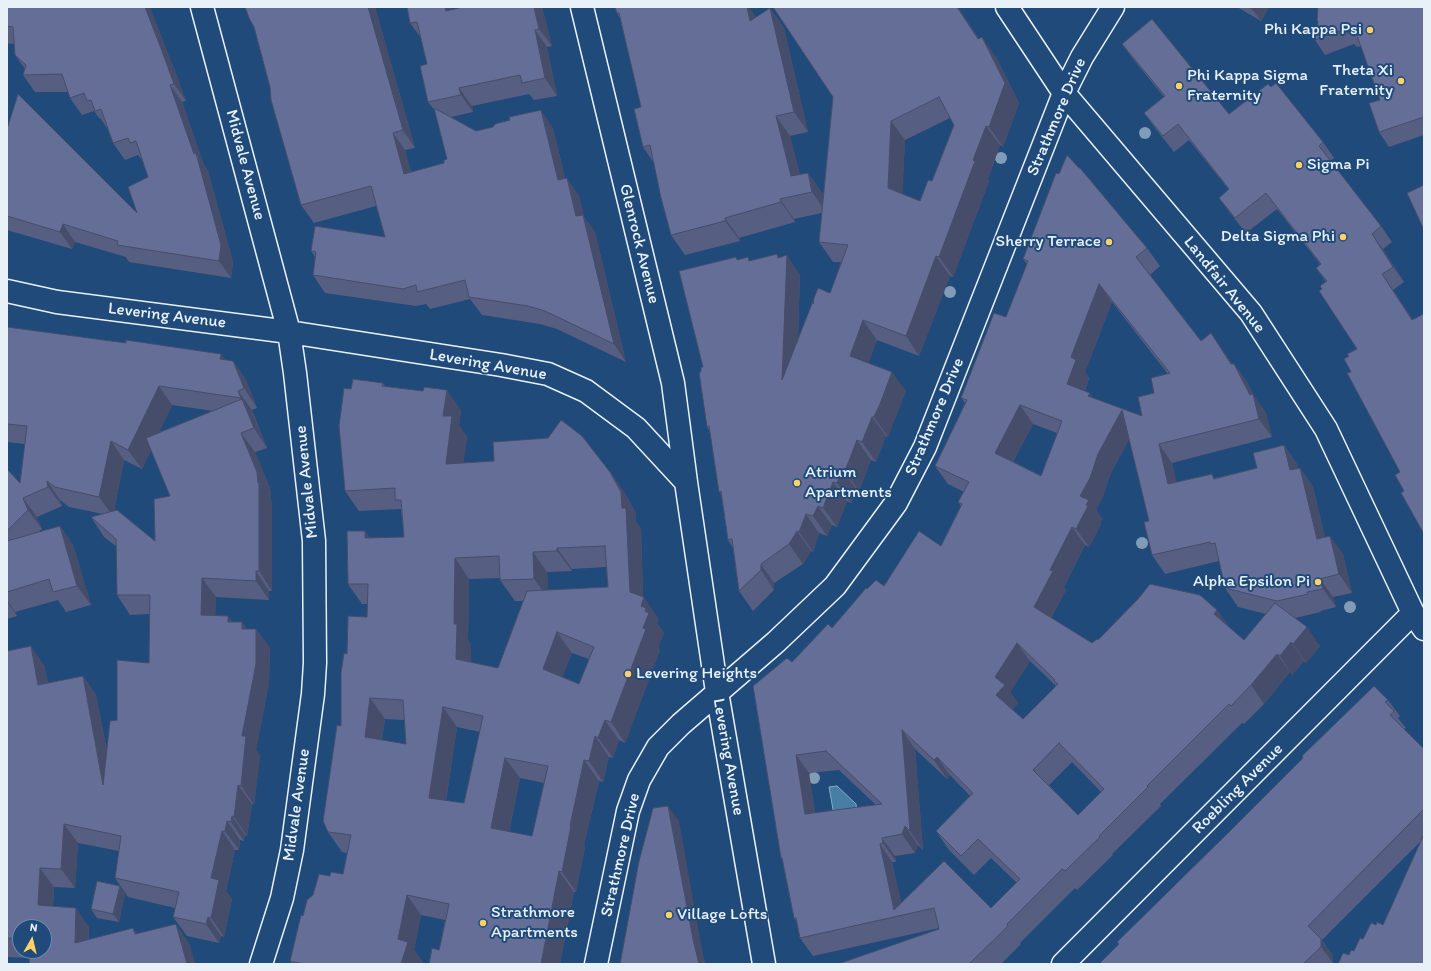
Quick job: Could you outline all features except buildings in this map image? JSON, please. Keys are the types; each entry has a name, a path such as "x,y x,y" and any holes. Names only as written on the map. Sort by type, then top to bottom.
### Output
{"street":[{"name":"Midvale Avenue","path":"202,7 289,332 314,541 314,686 292,850 282,898 261,964"},
{"name":"Glenrock Avenue","path":"582,7 673,383 686,482"},
{"name":"Landfair Avenue","path":"1007,7 1064,94 1251,313 1326,429 1418,621"},
{"name":"Strathmore Drive","path":"596,964 628,811 639,780 658,747 681,724 776,642 835,586 896,503 925,448 1064,94 1082,57 1113,7"},
{"name":"Levering Avenue","path":"7,290 57,302 289,332 501,365 548,374 586,391 636,428 686,482 717,692 764,964"},
{"name":"Roebling Avenue","path":"1062,964 1418,621"}],"water":[{"path":"837,786 856,804 857,812 834,815 829,787"}],"place":[{"name":"Phi Kappa Psi","path":"1370,30"},
{"name":"Theta Xi Fraternity","path":"1401,81"},
{"name":"Phi Kappa Sigma Fraternity","path":"1179,86"},
{"name":"Sigma Pi","path":"1299,165"},
{"name":"Delta Sigma Phi","path":"1343,237"},
{"name":"Sherry Terrace","path":"1109,242"},
{"name":"Atrium Apartments","path":"797,483"},
{"name":"Alpha Epsilon Pi","path":"1318,582"},
{"name":"Levering Heights","path":"628,674"},
{"name":"Village Lofts","path":"669,915"},
{"name":"Strathmore Apartments","path":"483,923"}]}
